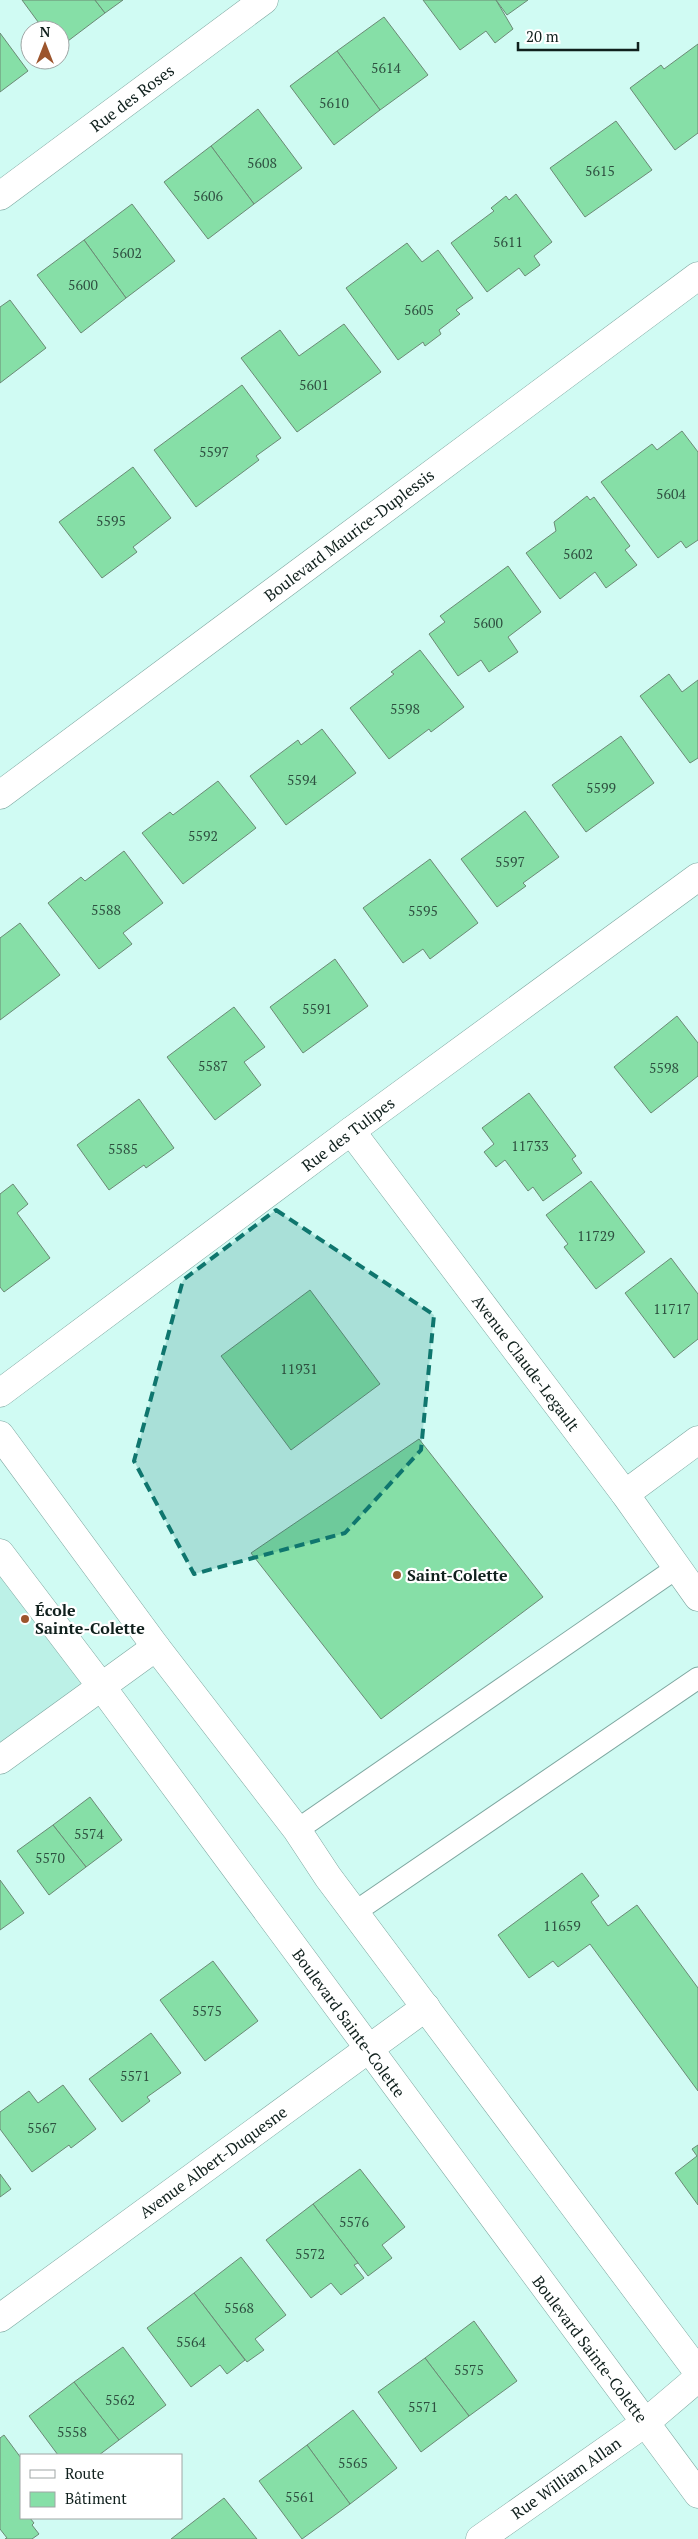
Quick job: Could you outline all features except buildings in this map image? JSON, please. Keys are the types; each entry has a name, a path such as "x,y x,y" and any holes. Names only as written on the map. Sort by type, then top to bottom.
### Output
{"street":[{"name":"Rue des Roses","path":"0,196 264,0"},
{"name":"Boulevard Maurice-Duplessis","path":"0,794 698,276"},
{"name":"Rue des Tulipes","path":"0,1393 698,877"},
{"name":"Avenue Claude-Legault","path":"352,1131 625,1494 698,1597"},
{"path":"0,1435 156,1647 297,1830 355,1912 698,2372"},
{"path":"625,1494 698,1440"},
{"name":"Boulevard Sainte-Colette","path":"0,1553 101,1686 698,2494"},
{"path":"0,1760 156,1647"},
{"name":"Avenue Albert-Duquesne","path":"0,2318 367,2048 426,2007"},
{"name":"Rue William Allan","path":"480,2539 646,2423 698,2378"}],"lane":[{"path":"297,1830 678,1567"},
{"path":"355,1912 698,1678"}],"highlighted area":[{"path":"276,1210 434,1315 421,1450 345,1533 194,1574 134,1461 183,1280"}],"shaded area":[{"name":"École Sainte-Colette","path":"0,1553 101,1686 0,1760"}],"place":[{"name":"Saint-Colette","path":"397,1575"},
{"name":"École Sainte-Colette","path":"25,1619"}]}
